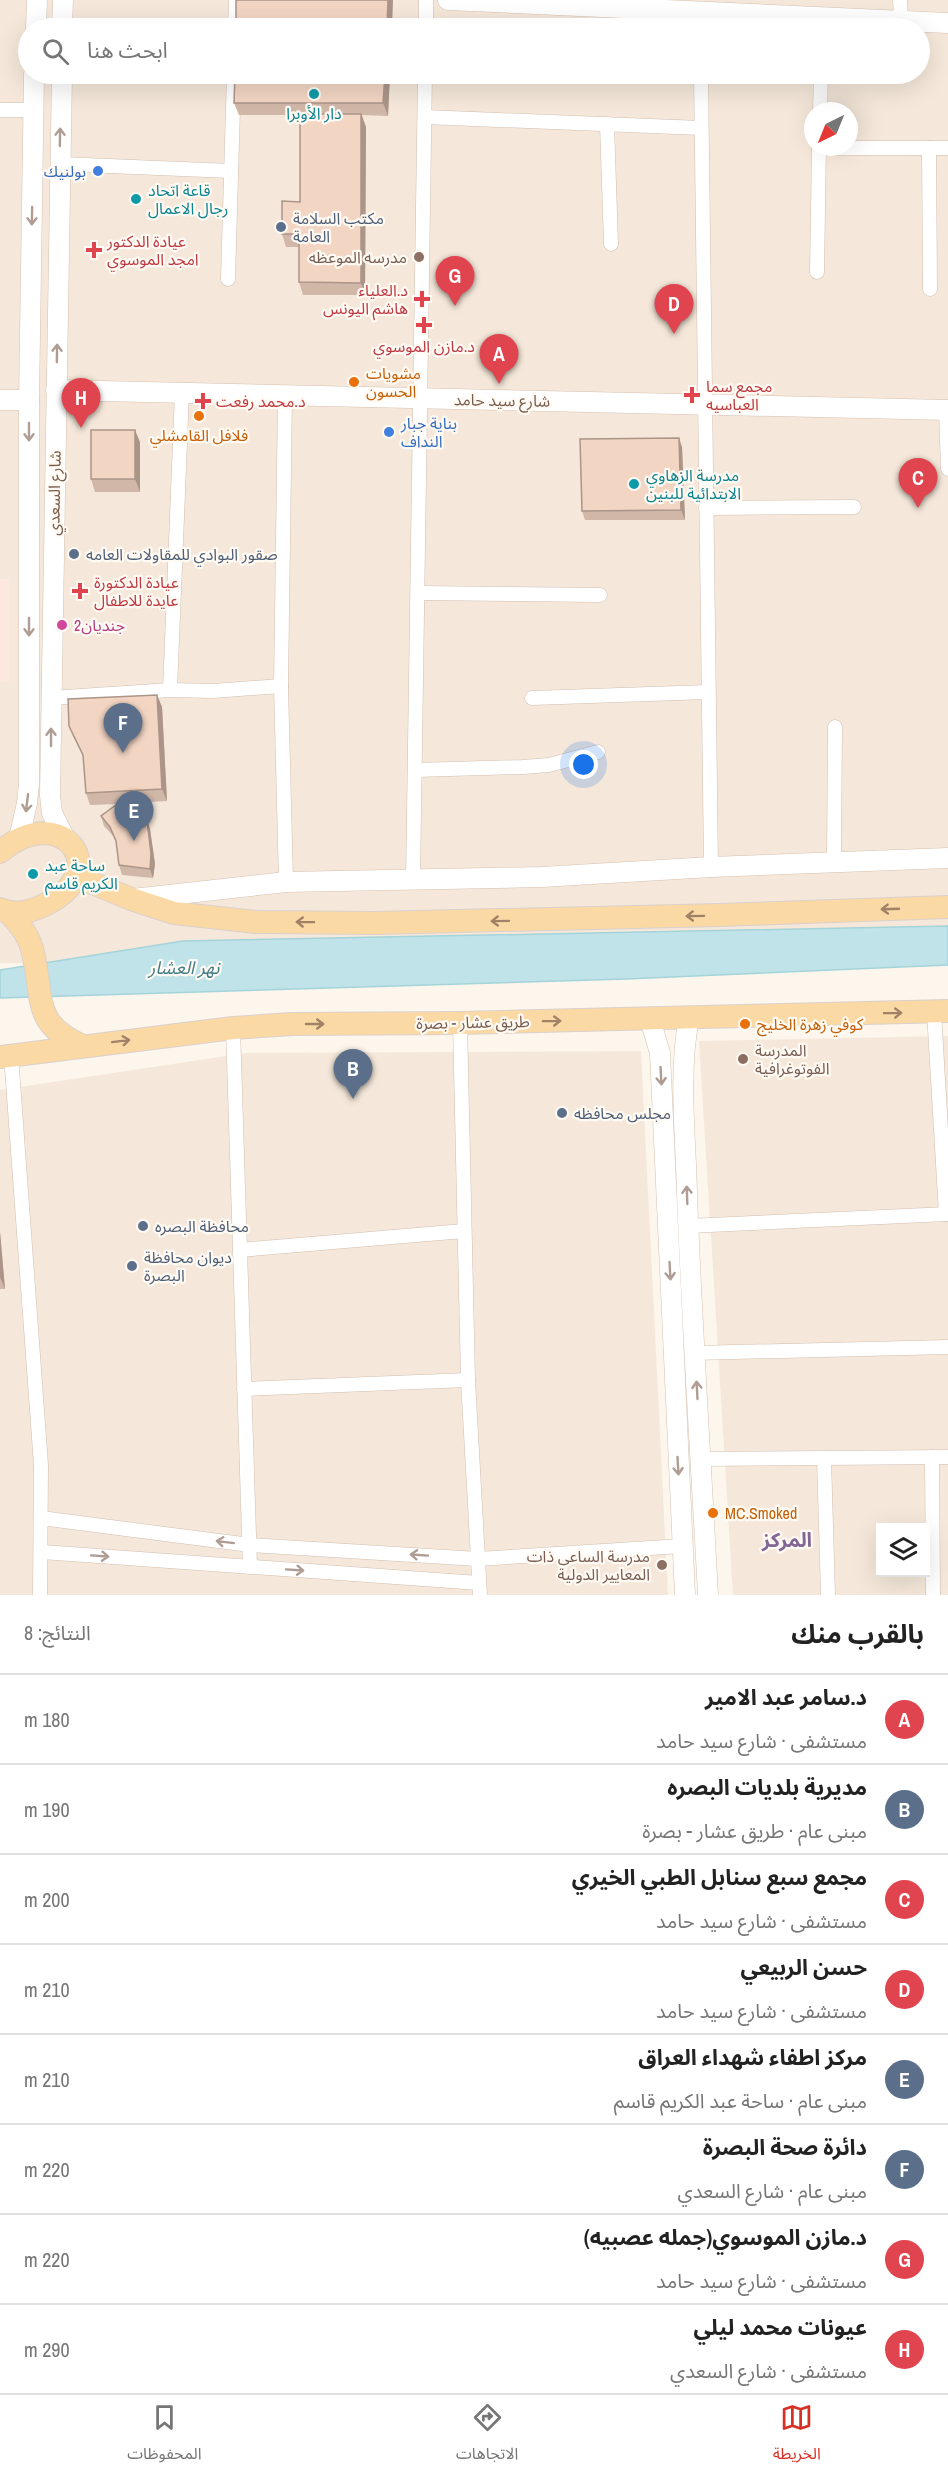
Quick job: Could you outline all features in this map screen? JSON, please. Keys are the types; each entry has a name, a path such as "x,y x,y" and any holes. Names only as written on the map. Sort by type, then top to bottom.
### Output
{"main road":[{"path":"36,18 37,0"},
{"path":"62,18 63,0"},
{"path":"448,0 645,4 693,18"},
{"path":"708,18 750,7 800,18"},
{"path":"930,22 948,23"},
{"name":"شارع السعدي","path":"7,845 27,803 28,784 29,400 34,84"},
{"name":"شارع السعدي","path":"62,84 51,804 55,821 64,837"},
{"name":"شارع سيد حامد","path":"56,390 947,410"},
{"path":"0,400 29,400"},
{"path":"5,911 25,912 48,904 65,891 76,876 79,861 74,847 64,837 49,833 7,845"},
{"path":"131,899 286,882 542,877 711,867 948,858"},
{"path":"76,876 131,899 174,913 256,921 374,923 948,907"},
{"path":"5,911 22,928 34,954 39,998 50,1023 71,1040 83,1046"},
{"name":"طريق عشار - بصرة","path":"6,1056 233,1028 292,1024 460,1023 941,1012"},
{"path":"689,1018 684,1073 688,1226 708,1595"},
{"path":"650,1019 660,1053 685,1595"},
{"path":"682,1546 705,1545"}],"street":[{"path":"235,18 236,0"},
{"path":"426,0 426,18"},
{"path":"900,0 901,18"},
{"path":"228,279 234,84"},
{"path":"413,880 425,84"},
{"path":"701,84 711,867"},
{"path":"820,102 821,84"},
{"path":"0,110 33,110"},
{"path":"425,117 701,128"},
{"path":"607,124 611,244"},
{"path":"858,147 948,148"},
{"path":"929,148 930,289"},
{"path":"817,272 819,156"},
{"path":"60,164 231,171"},
{"path":"170,690 182,393"},
{"path":"285,395 281,686 286,882"},
{"path":"947,410 948,470"},
{"path":"706,507 854,507"},
{"path":"418,593 600,595"},
{"path":"51,698 281,686"},
{"path":"532,698 708,692"},
{"path":"834,862 835,727"},
{"path":"416,770 549,765 598,752"},
{"path":"948,853 948,858"},
{"path":"688,1226 947,1214 941,1012"},
{"path":"42,1552 250,1567 479,1589 468,1380 460,1023"},
{"path":"233,1028 250,1567"},
{"path":"6,1056 41,1465 40,1595"},
{"path":"240,1251 464,1230"},
{"path":"694,1353 948,1347"},
{"path":"244,1389 468,1380"},
{"path":"932,1457 933,1595"},
{"path":"701,1459 948,1457"},
{"path":"824,1459 828,1595"},
{"path":"41,1518 250,1545 478,1559 682,1546"}],"shaded area":[{"path":"0,0 948,0 948,966 0,963"},
{"path":"0,579 9,579 9,682 0,681"},
{"path":"948,1036 948,1595 733,1595 699,1041"},
{"path":"641,1051 668,1595 0,1595 0,1090 246,1053"}],"water":[{"name":"نهر العشار","path":"948,926 948,965 626,979 0,998 0,970 183,941"}],"building":[{"path":"236,0 388,0 387,18 236,18"},
{"path":"235,84 384,84 383,103 234,103"},
{"path":"300,114 361,114 361,283 299,282 299,234 282,234 282,201 300,202"},
{"path":"91,430 135,430 135,479 91,479"},
{"name":"مدرسة الزهاوي اﻻبتدائية للبنين","path":"679,438 681,510 582,511 580,439"},
{"path":"157,695 162,789 86,793 83,755 69,726 68,699"},
{"path":"127,797 147,820 151,854 150,869 119,865 116,841 110,827 101,816"}],"place":[{"name":"دار الأوبرا","path":"314,94"},
{"name":"بولنيك","path":"98,171"},
{"name":"قاعة اتحاد رجال الاعمال","path":"136,199"},
{"name":"مكتب السلامة العامة","path":"281,227"},
{"name":"عيادة الدكتور امجد الموسوي","path":"94,250"},
{"name":"مدرسه الموعظه","path":"419,257"},
{"name":"د.العلياء هاشم اليونس","path":"422,299"},
{"name":"د.مازن الموسوي(جمله عصبيه)","path":"455,306"},
{"name":"د.مازن الموسوي","path":"424,325"},
{"name":"حسن الربيعي","path":"674,334"},
{"name":"مشويات الحسون","path":"354,382"},
{"name":"د.سامر عبد الامير","path":"499,384"},
{"name":"مجمع سما العباسيه","path":"692,395"},
{"name":"د.محمد رفعت","path":"203,401"},
{"name":"فلافل القامشلي","path":"199,416"},
{"name":"عيونات محمد ليلي","path":"81,428"},
{"name":"بناية جبار النداف","path":"389,432"},
{"name":"مدرسة الزهاوي اﻻبتدائية للبنين","path":"634,484"},
{"name":"مجمع سبع سنابل الطبي الخيري","path":"918,508"},
{"name":"صقور البوادي للمقاولات العامه","path":"74,554"},
{"name":"عيادة الدكتورة عايدة للاطفال","path":"80,591"},
{"name":"جنديان2","path":"62,625"},
{"name":"دائرة صحة البصرة","path":"123,753"},
{"name":"مركز اطفاء شهداء العراق","path":"134,841"},
{"name":"ساحة عبد الكريم قاسم","path":"33,874"},
{"name":"كوفي زهرة الخليج","path":"745,1024"},
{"name":"المدرسة الفوتوغرافية","path":"743,1059"},
{"name":"مديرية بلديات البصره","path":"353,1099"},
{"name":"مجلس محافظه","path":"562,1113"},
{"name":"محافظة البصره","path":"143,1226"},
{"name":"ديوان محافظة البصرة","path":"132,1266"},
{"name":"MC.Smoked","path":"713,1513"},
{"name":"مدرسة الساعي ذات المعايير الدولية","path":"662,1565"}],"district":[{"name":"المركز","path":"787,1539"}]}
